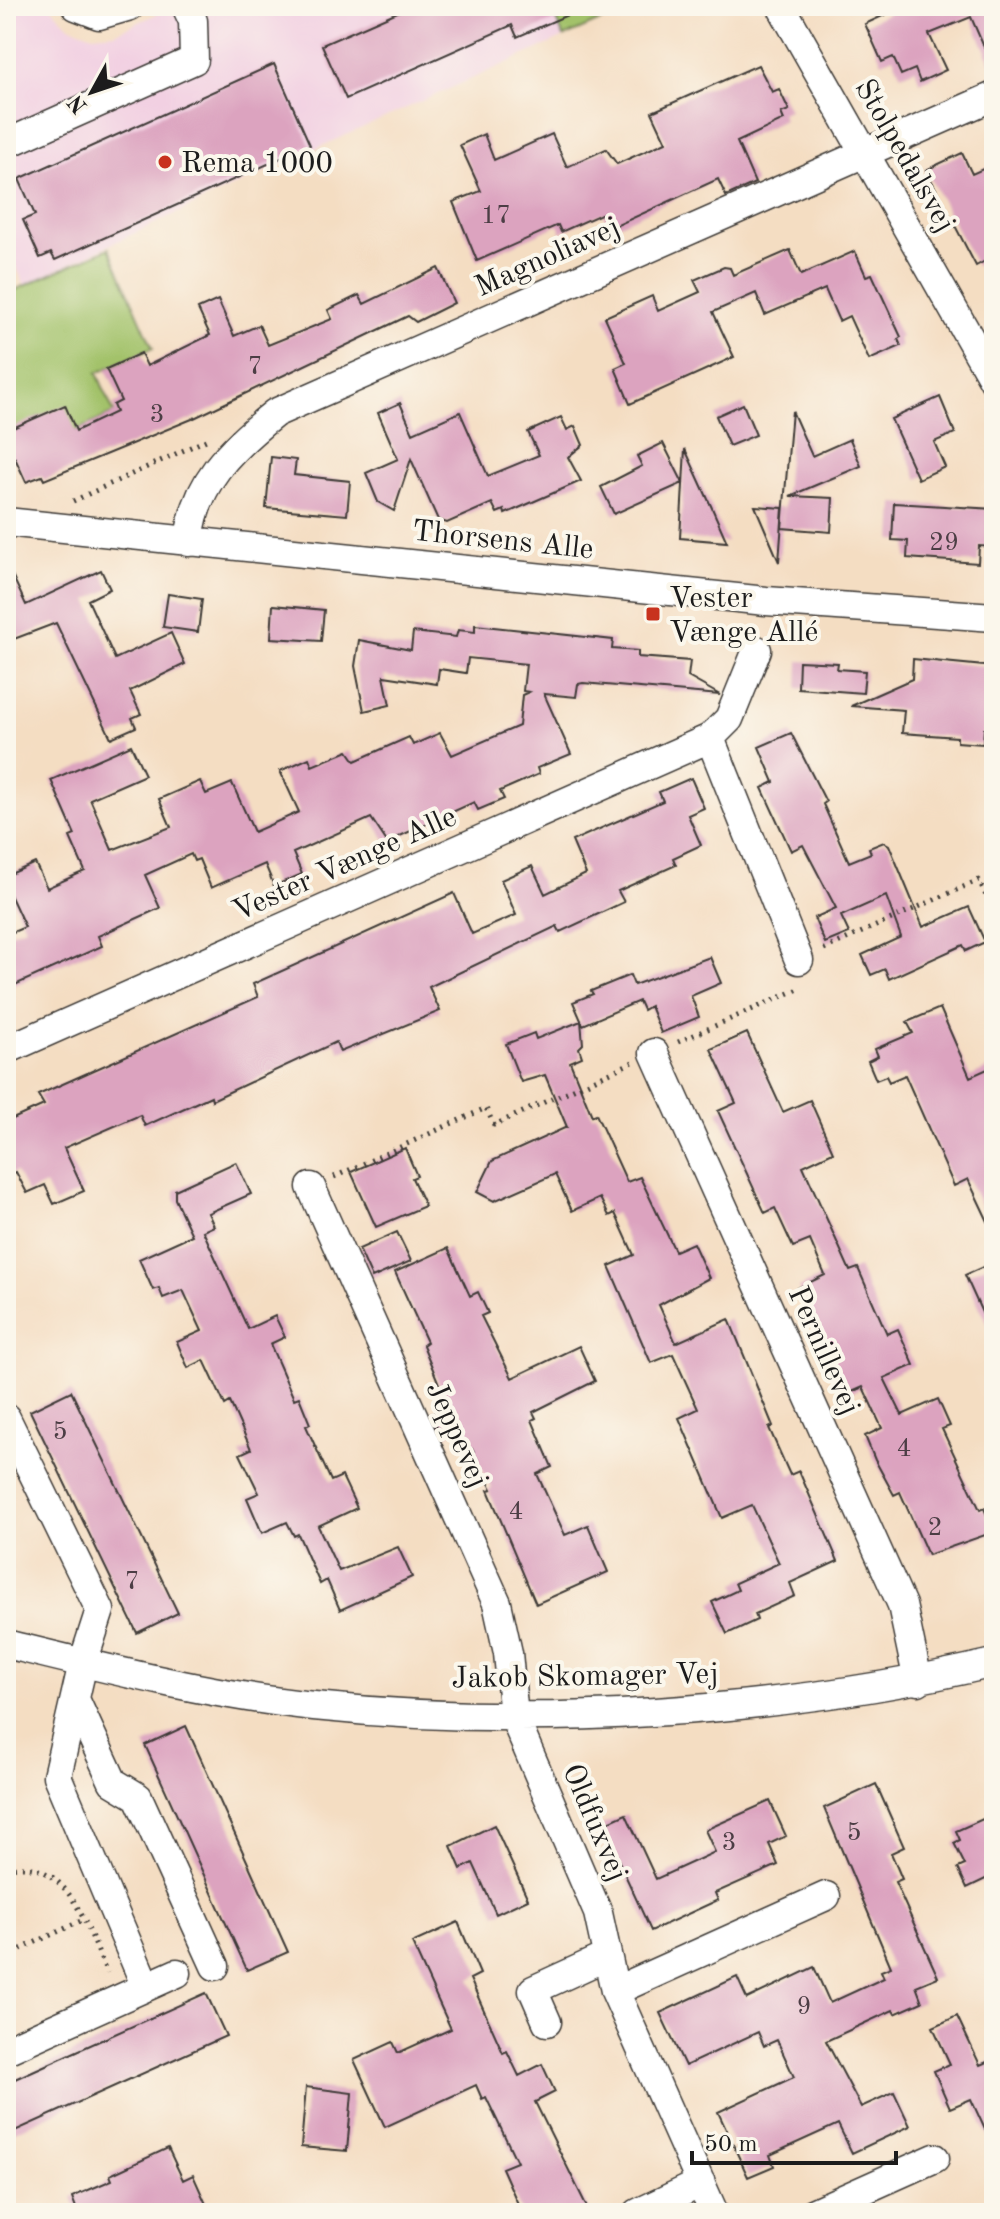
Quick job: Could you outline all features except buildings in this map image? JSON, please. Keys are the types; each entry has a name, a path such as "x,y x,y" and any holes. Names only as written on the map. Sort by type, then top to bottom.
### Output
{"street":[{"path":"76,6 99,15 130,6"},
{"path":"6,144 194,60 193,21 186,6"},
{"name":"Stolpedalsvej","path":"781,6 994,381"},
{"name":"Magnoliavej","path":"189,542 191,517 203,487 233,447 275,413 994,96"},
{"name":"Thorsens Alle","path":"16,523 766,601 994,617"},
{"name":"Vester Vænge Alle","path":"6,1050 710,738 729,719 757,650"},
{"path":"710,738 799,960"},
{"name":"Pernillevej","path":"654,1053 902,1605 918,1681"},
{"name":"Jeppevej","path":"311,1187 497,1603 508,1653 514,1717"},
{"path":"6,1418 100,1610 83,1663 57,1776 146,1987"},
{"name":"Jakob Skomager Vej","path":"6,1644 161,1682 315,1706 514,1717 721,1707 918,1681 994,1663"},
{"path":"75,1699 113,1782 138,1797 215,1966"},
{"name":"Oldfuxvej","path":"514,1717 598,1913 615,1991 714,2213"},
{"path":"615,1991 826,1896"},
{"path":"547,2022 533,1990 607,1956"},
{"path":"6,2050 177,1973"},
{"path":"812,2213 935,2158"},
{"path":"638,2213 701,2183"}],"path":[{"path":"16,523 217,435"},
{"path":"6,1869 19,1866 57,1878 72,1895 119,1999"},
{"path":"6,1956 83,1920"}],"shaded area":[{"path":"6,6 50,6 69,26 93,35 115,33 175,6 634,6 268,170 25,285 6,246"}],"green space":[{"path":"588,6 634,6 564,37 556,20"},
{"path":"109,248 153,348 97,373 114,413 74,432 40,416 6,437 6,294"}],"place":[{"name":"Rema 1000","path":"165,162"},
{"name":"Vester Vænge Allé","path":"653,614"}]}
